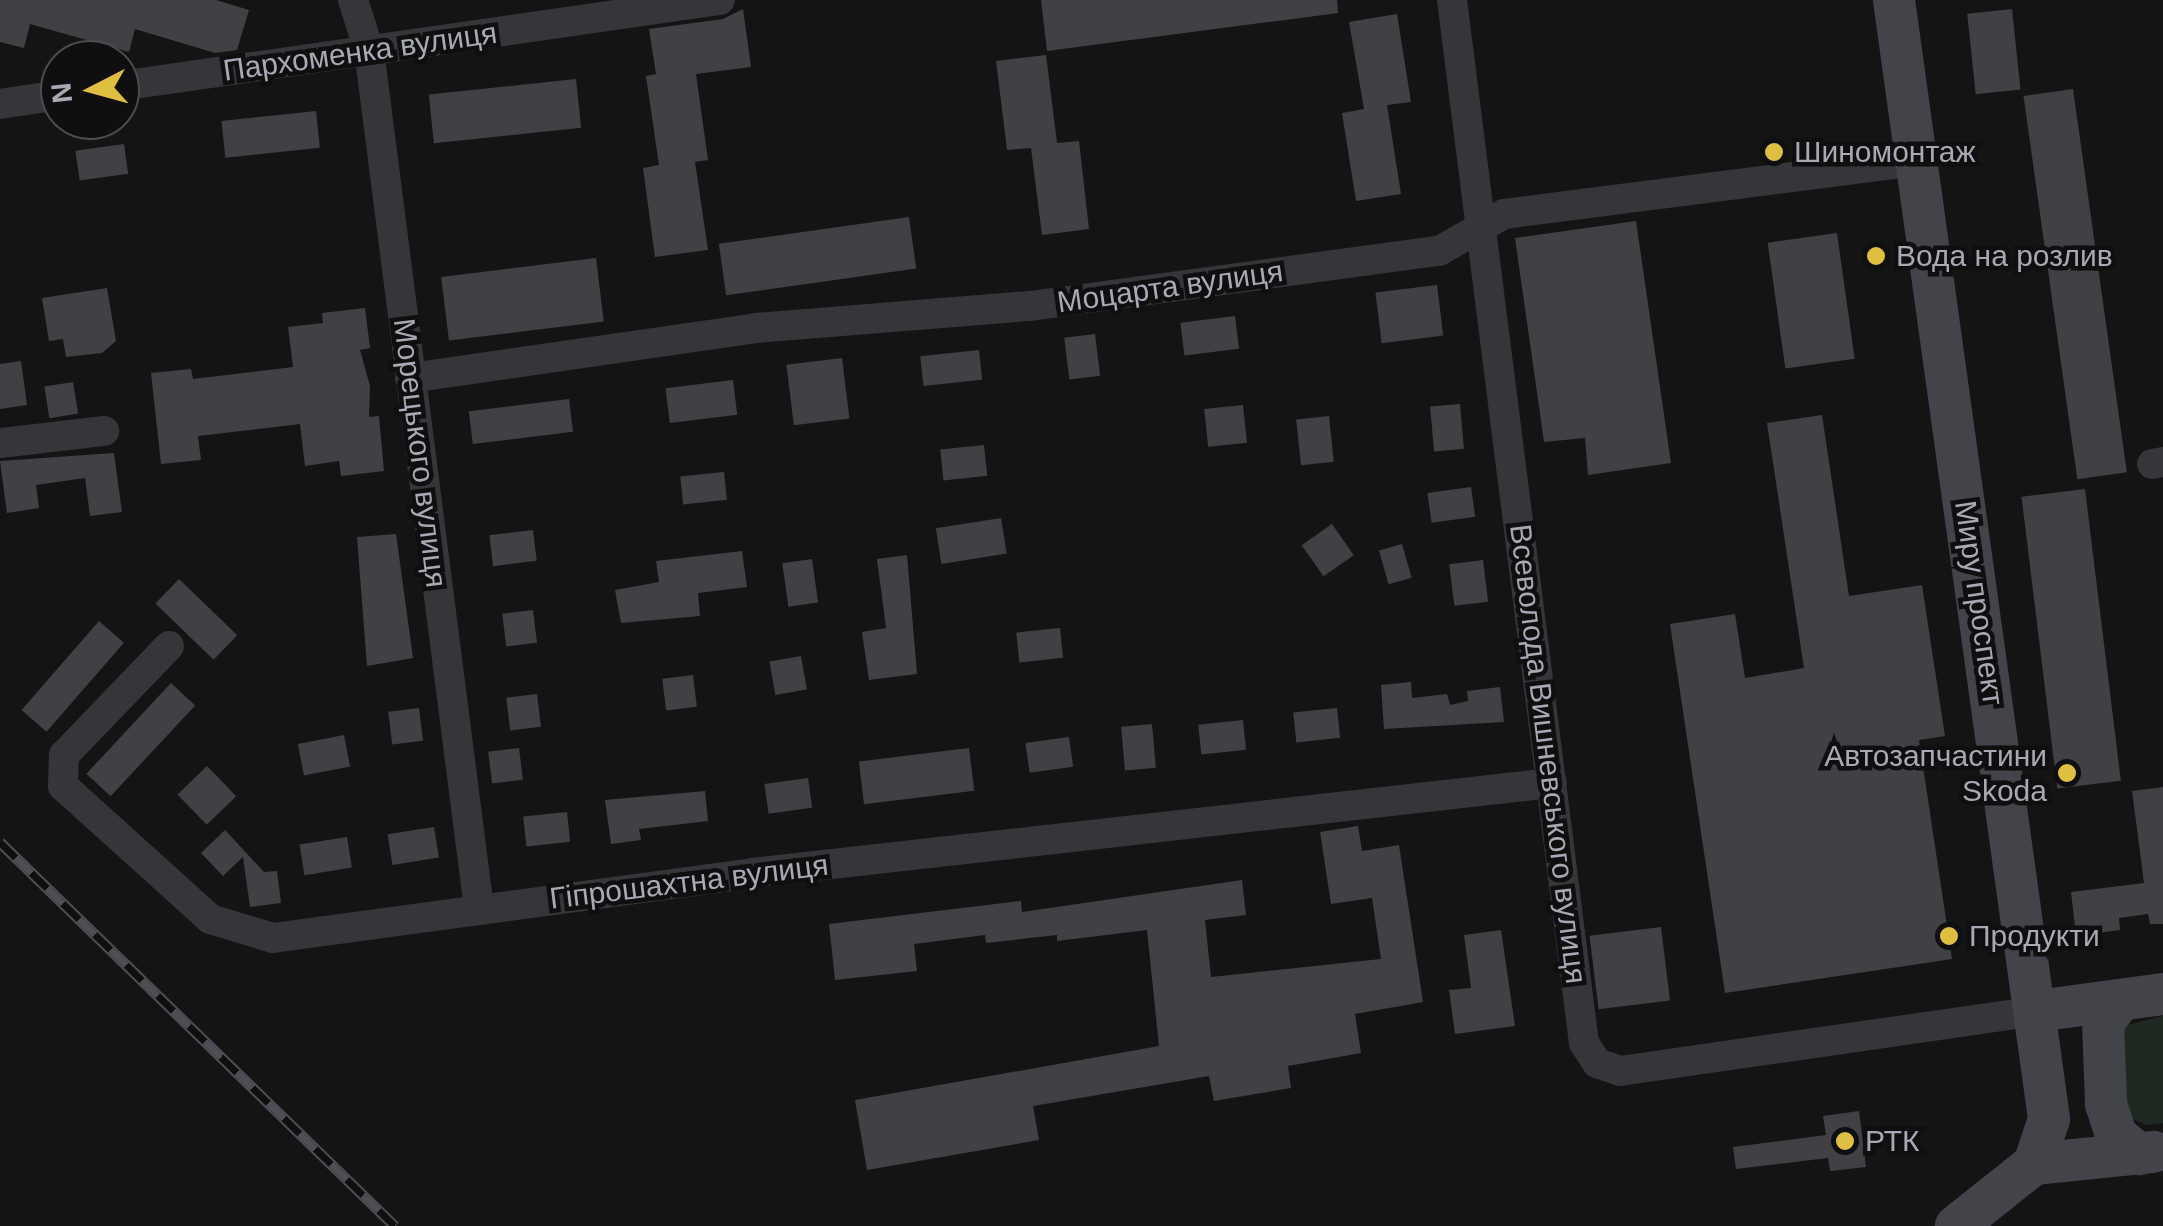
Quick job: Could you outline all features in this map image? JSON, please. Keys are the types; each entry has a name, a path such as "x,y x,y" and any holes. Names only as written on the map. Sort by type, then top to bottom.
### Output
{"main road":[{"name":"Миру проспект","path":"1894,0 2037,1011 2049,1118 2034,1164"},
{"path":"2037,1011 2163,994"},
{"path":"2121,1000 2104,1022 2106,1104 2116,1135 2151,1152"},
{"path":"1956,1226 2034,1164 2151,1152"}],"street":[{"name":"Морецького вулиця","path":"354,0 369,50 479,909"},
{"name":"Пархоменка вулиця","path":"140,83 720,0"},
{"name":"Всеволода Вишневського вулиця","path":"1452,0 1584,1043 1597,1063 1620,1071 2037,1011"},
{"path":"0,104 40,98"},
{"name":"Моцарта вулиця","path":"410,378 755,328 1030,306 1400,256 1439,250 1484,230 1490,219 1504,214 1917,161"},
{"path":"0,443 104,430"},
{"name":"Гіпрошахтна вулиця","path":"169,646 64,755 58,773 63,786 210,919 272,938 479,909 1552,783"}],"shaded area":[{"path":"2163,1016 2163,1123 2146,1125 2133,1119 2126,1105 2123,1026"}],"building":[{"path":"0,0 216,0 249,10 237,50 215,53 135,29 132,40 87,40 30,24 24,48 0,42"},
{"path":"1041,0 1337,0 1338,13 1047,51"},
{"path":"743,9 751,67 696,74 708,160 695,162 708,250 655,257 643,168 659,165 646,76 656,74 649,29 723,19"},
{"path":"2012,9 2020,90 1976,94 1967,14"},
{"path":"1397,14 1411,102 1387,105 1401,194 1356,201 1342,113 1364,109 1349,22"},
{"path":"1046,55 1057,143 1079,141 1089,229 1042,235 1031,148 1007,150 996,61"},
{"path":"576,79 581,128 434,143 429,94"},
{"path":"2073,89 2127,472 2077,479 2023,96"},
{"path":"316,111 320,148 225,158 222,121"},
{"path":"124,144 128,174 80,181 75,151"},
{"path":"909,217 916,268 726,295 719,244"},
{"path":"1636,221 1671,463 1588,475 1585,438 1544,442 1515,238"},
{"path":"1837,233 1855,359 1785,369 1768,243"},
{"path":"596,258 604,322 449,341 441,277"},
{"path":"1437,285 1443,336 1382,343 1375,293"},
{"path":"107,288 116,341 102,353 66,357 63,339 49,341 42,298"},
{"path":"365,308 370,348 360,350 370,386 369,417 379,416 384,471 341,476 339,461 305,466 300,424 198,436 201,460 161,464 151,373 191,369 193,379 293,367 288,327 323,323 322,313"},
{"path":"1235,316 1239,349 1184,355 1180,323"},
{"path":"1095,334 1100,376 1069,379 1064,338"},
{"path":"979,350 982,380 923,386 920,356"},
{"path":"842,358 849,419 794,425 786,365"},
{"path":"21,361 27,405 0,409 0,364"},
{"path":"733,380 737,415 670,423 666,388"},
{"path":"73,382 78,414 49,418 44,387"},
{"path":"569,399 573,432 473,444 469,411"},
{"path":"1460,404 1464,449 1434,451 1430,407"},
{"path":"1243,405 1247,443 1208,447 1204,409"},
{"path":"1822,415 1849,596 1922,585 1945,736 1919,740 1952,959 1725,993 1670,624 1735,614 1745,678 1804,668 1767,423"},
{"path":"1329,416 1334,462 1301,465 1296,419"},
{"path":"984,445 987,476 943,480 940,450"},
{"path":"114,453 122,512 90,516 85,478 36,485 39,508 7,513 0,461"},
{"path":"724,472 727,500 683,504 680,477"},
{"path":"1471,487 1475,517 1432,523 1427,493"},
{"path":"2085,489 2121,781 2057,789 2021,497"},
{"path":"1001,518 1007,554 941,564 936,528"},
{"path":"1332,524 1354,555 1323,576 1302,545"},
{"path":"533,530 537,561 493,566 489,535"},
{"path":"396,534 413,658 367,666 357,537"},
{"path":"1402,544 1412,578 1389,584 1379,551"},
{"path":"742,551 747,587 698,593 700,616 621,623 615,590 659,582 656,561"},
{"path":"907,555 917,674 869,680 862,632 886,628 877,559"},
{"path":"812,559 818,603 788,607 782,563"},
{"path":"1483,560 1488,602 1454,606 1449,564"},
{"path":"179,579 237,635 214,660 155,603"},
{"path":"533,610 537,643 506,647 502,614"},
{"path":"99,621 124,643 46,732 22,710"},
{"path":"1060,628 1063,658 1019,662 1016,633"},
{"path":"801,656 807,689 775,695 769,662"},
{"path":"693,675 697,707 666,711 662,679"},
{"path":"1411,682 1412,698 1447,694 1450,705 1468,701 1467,691 1500,687 1504,722 1384,729 1381,685"},
{"path":"171,683 195,706 111,796 86,774"},
{"path":"537,694 541,727 510,731 506,698"},
{"path":"419,708 423,741 392,745 388,712"},
{"path":"1337,708 1340,738 1296,742 1293,713"},
{"path":"1243,720 1246,750 1201,755 1198,725"},
{"path":"1152,724 1156,768 1125,771 1121,727"},
{"path":"344,735 350,766 304,775 298,744"},
{"path":"1069,737 1073,767 1030,773 1025,743"},
{"path":"519,748 523,780 492,784 488,752"},
{"path":"969,748 974,791 864,804 859,762"},
{"path":"207,766 236,796 207,825 178,794"},
{"path":"808,778 812,808 769,814 764,784"},
{"path":"2163,787 2163,924 2150,924 2148,914 2119,918 2120,930 2076,936 2071,892 2144,883 2132,791"},
{"path":"705,791 708,821 639,829 641,840 611,844 605,800"},
{"path":"567,812 570,842 526,846 523,817"},
{"path":"1358,826 1362,851 1399,845 1423,1002 1355,1014 1361,1053 1288,1066 1291,1088 1214,1101 1209,1076 1033,1106 1039,1140 867,1170 855,1100 1159,1046 1147,930 1057,941 1057,935 986,943 985,935 914,944 917,971 835,980 829,924 1021,901 1022,912 1242,880 1246,915 1205,920 1211,977 1381,959 1372,898 1331,904 1320,832"},
{"path":"434,827 439,858 392,865 388,834"},
{"path":"225,830 264,872 277,871 281,903 250,907 243,857 223,876 201,853"},
{"path":"347,837 352,868 304,875 300,845"},
{"path":"1661,927 1670,1000 1599,1009 1590,936"},
{"path":"1501,930 1515,1026 1455,1034 1449,990 1471,988 1464,935"},
{"path":"1859,1111 1866,1167 1830,1171 1828,1158 1736,1169 1733,1147 1826,1135 1823,1116"}],"railway":[{"path":"0,842 395,1226"}],"place":[{"name":"Шиномонтаж","path":"1774,152"},
{"name":"Вода на розлив","path":"1876,256"},
{"name":"Автозапчастини Skoda","path":"2067,773"},
{"name":"Продукти","path":"1949,936"},
{"name":"РТК","path":"1845,1141"}]}
